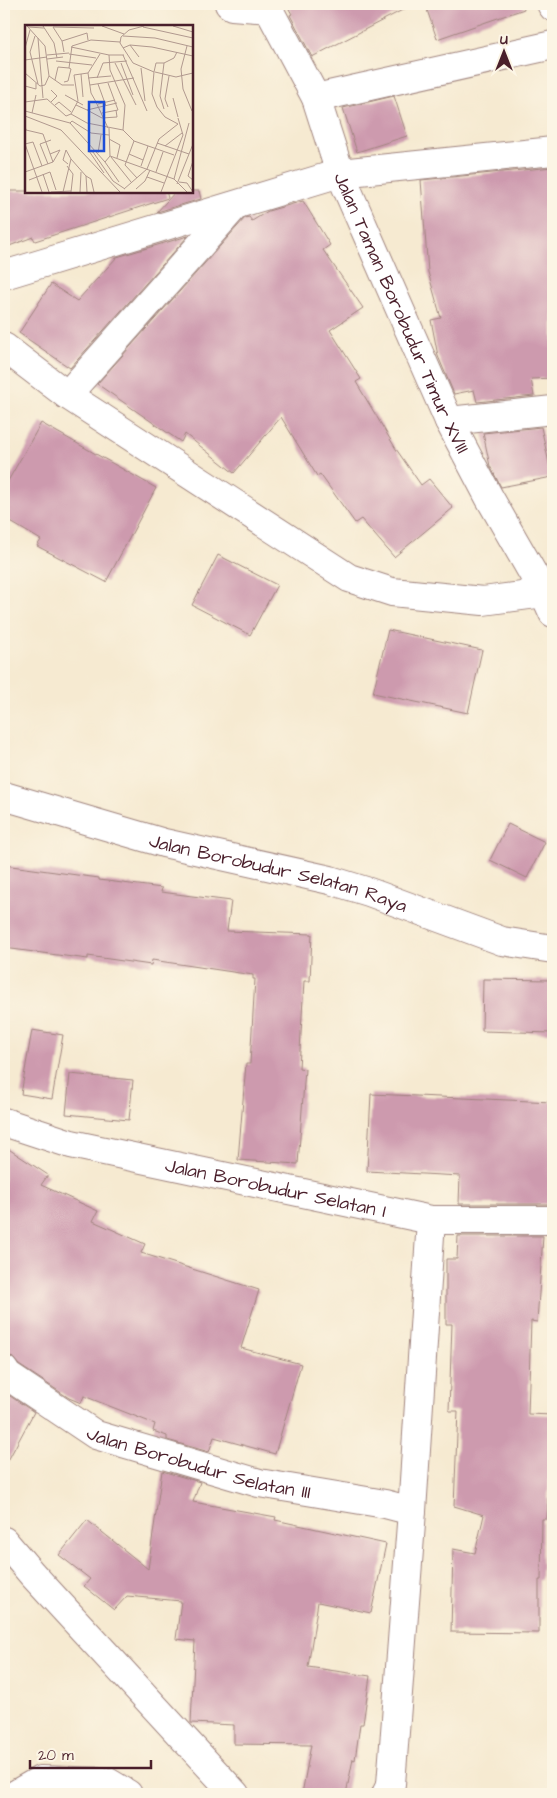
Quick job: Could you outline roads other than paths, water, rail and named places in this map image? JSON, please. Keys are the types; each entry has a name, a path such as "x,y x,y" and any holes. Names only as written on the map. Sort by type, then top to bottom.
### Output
{"main road":[{"path":"229,4 232,6 268,6"},
{"name":"Jalan Taman Borobudur Timur XVIII","path":"268,6 316,98 340,174 449,421 489,497 550,599"},
{"path":"316,98 553,46"},
{"path":"4,276 340,174 553,151"},
{"path":"67,395 235,206"},
{"path":"4,347 67,395 349,578 392,592 483,601 550,599"},
{"path":"449,421 553,410"},
{"name":"Jalan Borobudur Selatan Raya","path":"4,796 164,843 330,880 369,892 502,941 553,949"},
{"name":"Jalan Borobudur Selatan I","path":"4,1122 71,1144 430,1220 553,1220"},
{"path":"386,1794 391,1784 412,1511 430,1220"},
{"name":"Jalan Borobudur Selatan III","path":"4,1370 8,1376 96,1435 259,1483 385,1504 412,1511"},
{"path":"4,1541 32,1574 235,1794"},
{"path":"16,1794 40,1780 108,1782 128,1794"}]}
